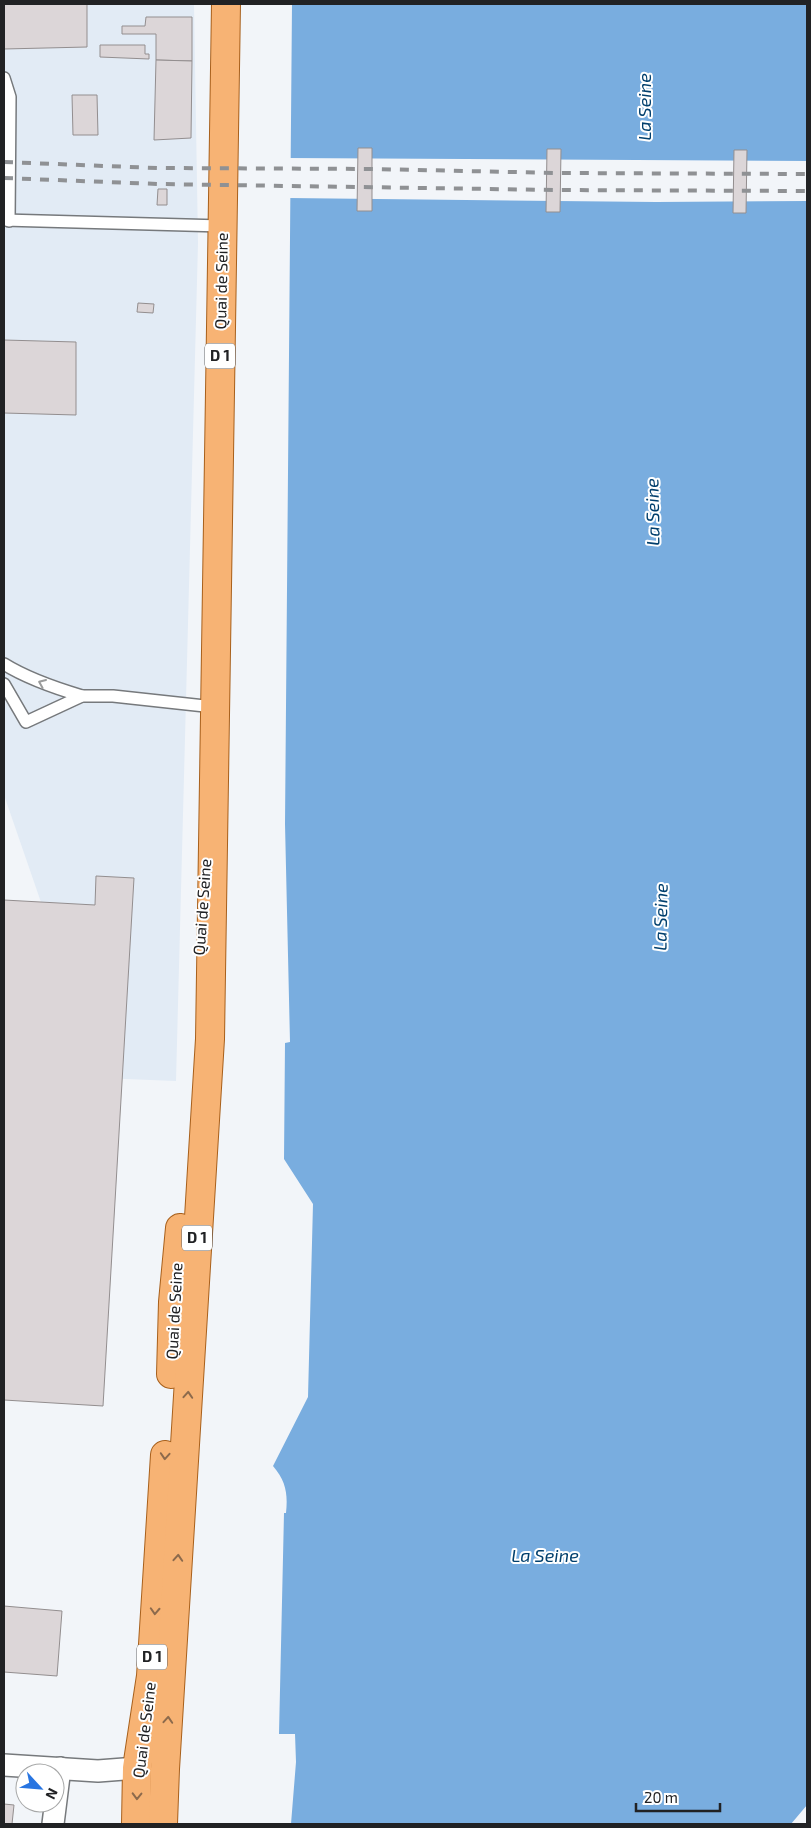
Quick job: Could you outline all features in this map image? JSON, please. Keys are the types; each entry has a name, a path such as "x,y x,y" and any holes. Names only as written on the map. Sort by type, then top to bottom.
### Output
{"main road":[{"name":"Quai de Seine","path":"163,1824 210,1039 226,4"},
{"name":"Quai de Seine","path":"136,1824 137,1768 151,1676 171,1380 173,1302 183,1186 214,707"},
{"path":"137,1768 165,1768"}],"street":[{"path":"65,1768 98,1770 137,1768"}],"lane":[{"path":"4,78 10,97 6,220 222,226"},
{"path":"4,664 47,685 82,696 113,696 214,707"},
{"path":"4,684 26,722 82,696"}],"shaded area":[{"path":"4,4 194,4 198,243 176,1081 74,1077 53,937 4,795"}],"water":[{"name":"La Seine","path":"292,4 807,4 807,1805 791,1824 291,1824 296,1762 295,1734 279,1734 284,1513 286,1513 287,1500 281,1477 273,1466 308,1397 313,1204 284,1159 285,1043 290,1042 285,824"}],"pier":[{"path":"288,158 807,161 807,201 656,202 288,198"}],"building":[{"path":"4,4 87,4 87,47 4,49"},
{"path":"146,17 192,17 192,61 156,60 156,34 122,34 122,26 145,26"},
{"path":"100,45 145,45 145,54 149,54 149,59 100,57"},
{"path":"156,60 192,61 191,138 154,140"},
{"path":"72,95 97,95 98,135 73,135"},
{"path":"358,148 372,148 372,211 357,211"},
{"path":"547,149 561,149 560,212 546,212"},
{"path":"734,150 747,150 746,213 733,213"},
{"path":"158,189 167,189 167,205 157,205"},
{"path":"138,303 154,304 153,313 137,312"},
{"path":"4,340 76,342 76,415 4,413"},
{"path":"96,876 134,878 103,1406 4,1400 4,900 95,905"},
{"path":"4,1606 62,1611 57,1676 4,1672"},
{"path":"4,1804 14,1805 12,1824 4,1824"}],"railway":[{"path":"4,162 157,168 807,174"},
{"path":"4,178 158,184 556,190 807,191"}]}
